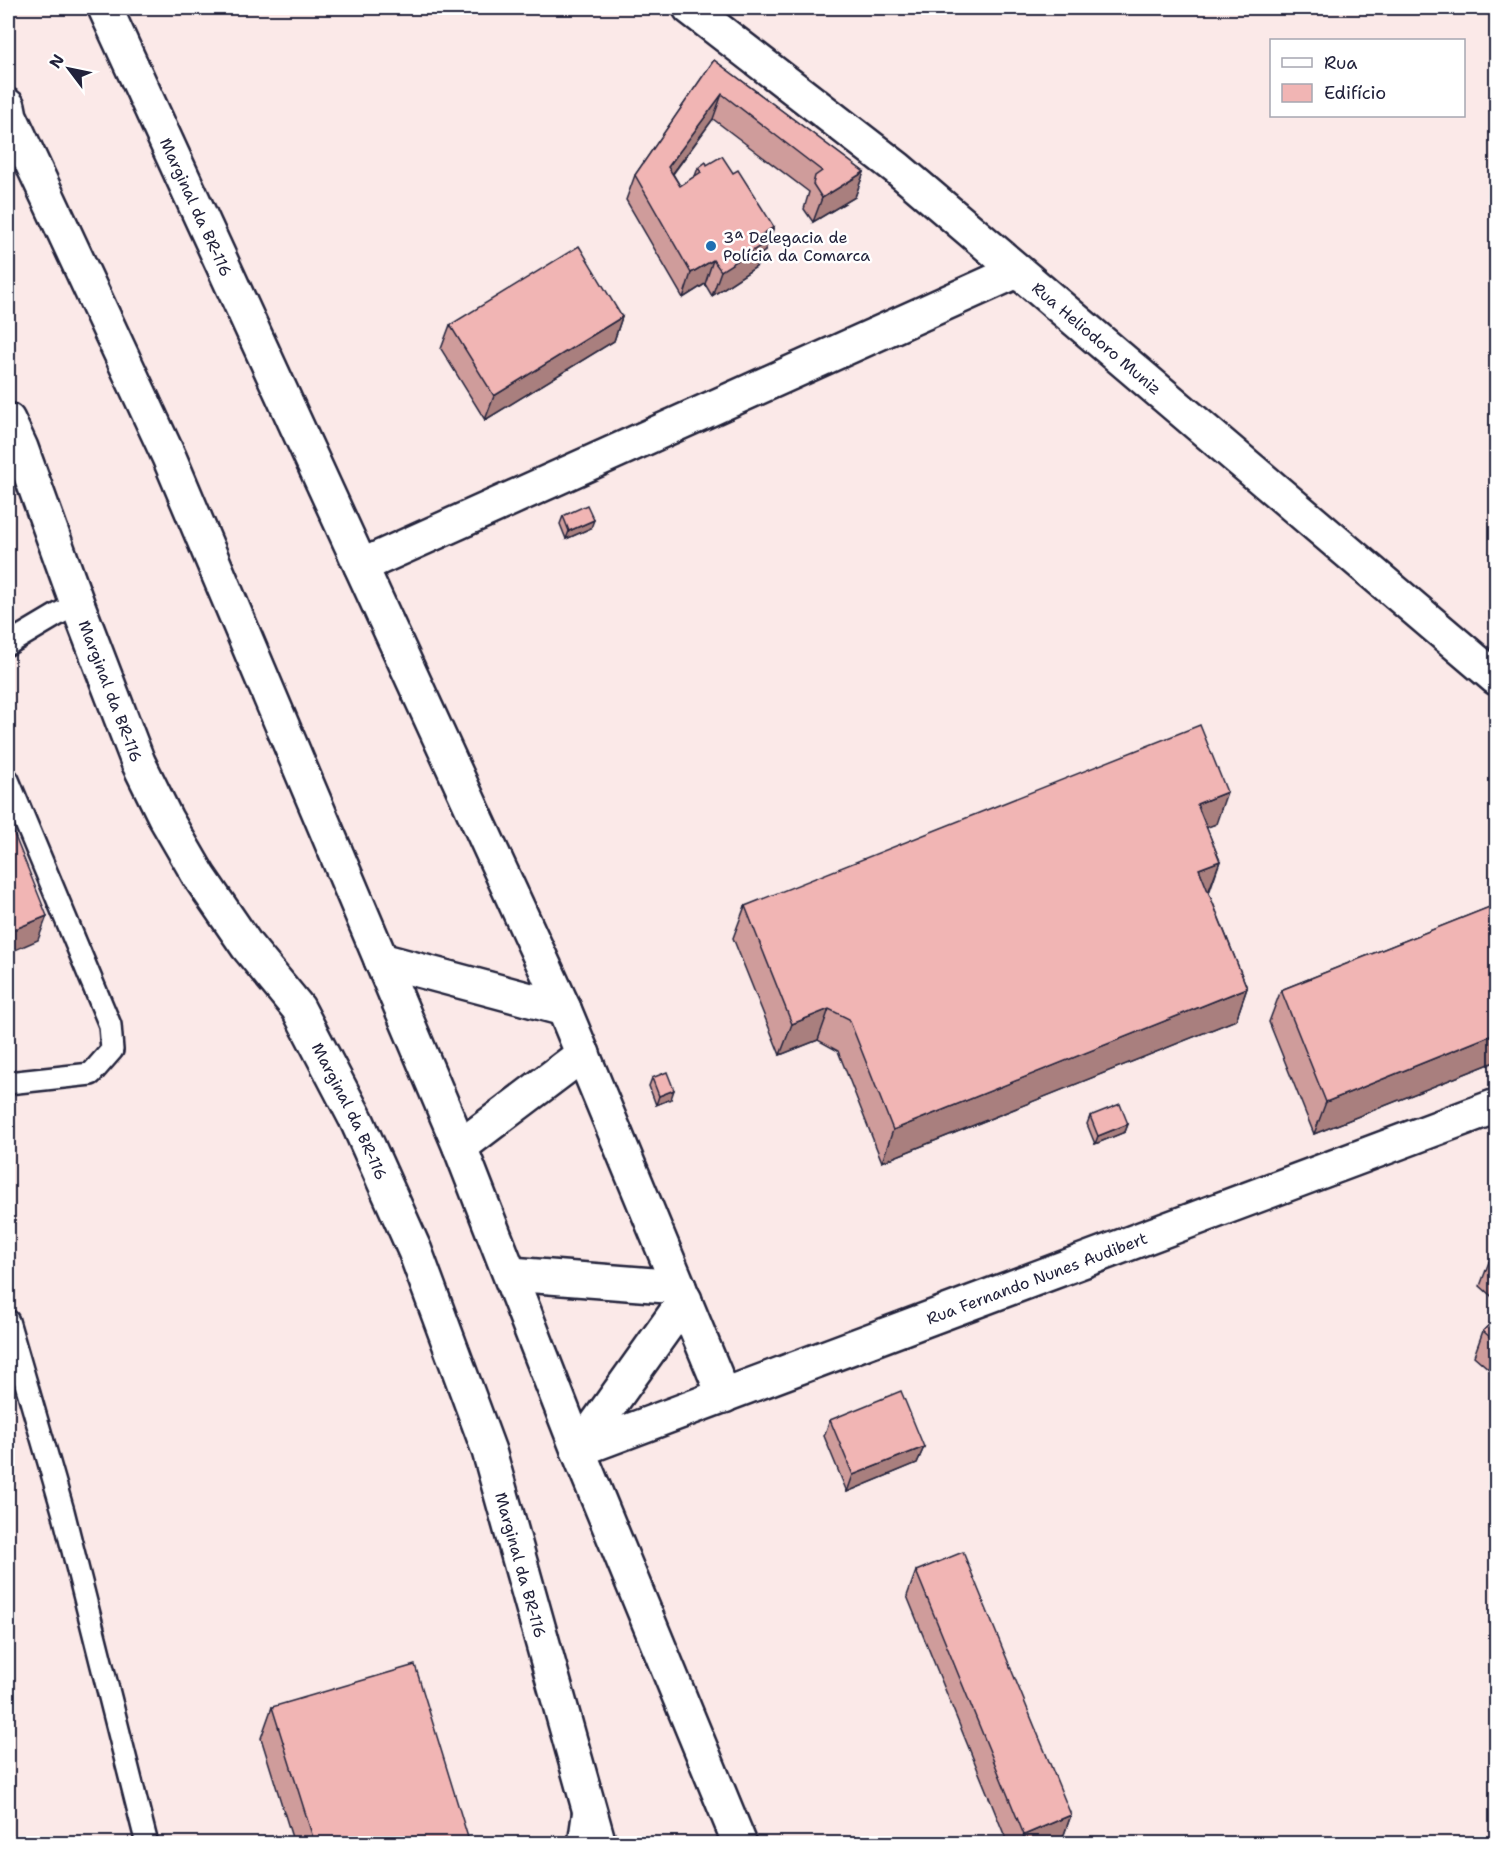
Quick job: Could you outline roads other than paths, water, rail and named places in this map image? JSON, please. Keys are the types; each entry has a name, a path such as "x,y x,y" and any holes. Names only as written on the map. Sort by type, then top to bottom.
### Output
{"main road":[{"name":"Marginal da BR-116","path":"105,8 564,1009 724,1396"},
{"name":"Rua Heliodoro Muniz","path":"690,8 897,168 1497,678"},
{"path":"8,112 169,457 460,1147 578,1450 740,1844"},
{"path":"362,566 1017,271"},
{"name":"Marginal da BR-116","path":"12,442 138,762 166,819 198,876 247,946 298,1008 357,1121 415,1251 489,1451 599,1844"},
{"path":"381,960 564,1009"},
{"path":"460,1147 583,1054"},
{"name":"Rua Fernando Nunes Audibert","path":"578,1450 1497,1106"},
{"path":"511,1274 682,1293 578,1450"}],"lane":[{"path":"8,644 77,603"},
{"path":"8,780 110,1025 112,1050 91,1074 8,1083"},
{"path":"8,1321 63,1512 147,1844"},
{"path":"579,1844 586,1794"}],"place":[{"name":"3ª Delegacia de Polícia da Comarca","path":"711,246"}]}
